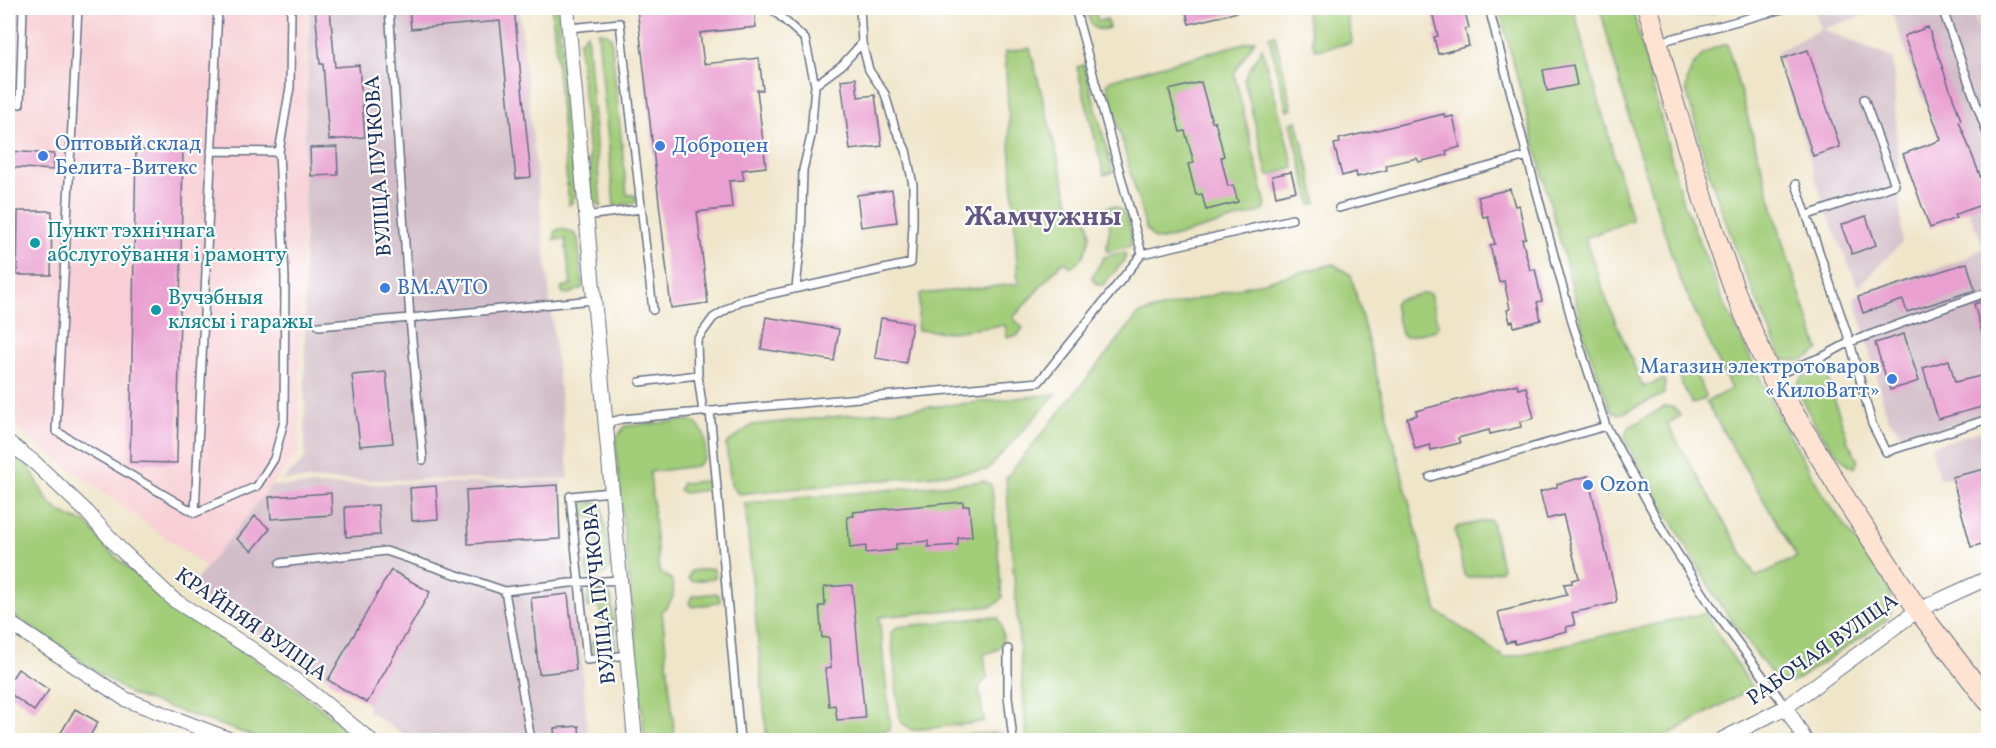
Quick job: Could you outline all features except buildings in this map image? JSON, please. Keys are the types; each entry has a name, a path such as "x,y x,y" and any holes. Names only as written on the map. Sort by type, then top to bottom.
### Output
{"street":[{"name":"ВУЛІЦА ПУЧКОВА","path":"567,8 635,741"},
{"path":"1648,8 1712,226 1734,289 1771,376 1848,503 1918,610 1989,701"},
{"name":"КРАЙНЯЯ ВУЛІЦА","path":"8,442 34,462 87,512 119,548 174,600 286,674 370,741"},
{"name":"РАБОЧАЯ ВУЛІЦА","path":"1721,741 1786,707 1918,610 1989,578"},
{"path":"8,622 125,699 231,741"},
{"path":"1786,707 1805,741"}],"lane":[{"path":"20,104 23,8"},
{"path":"78,8 56,431 195,513"},
{"path":"195,513 218,8"},
{"path":"195,513 257,486 274,459 284,421 285,278 279,152 290,87 291,8"},
{"name":"ВУЛІЦА ПУЧКОВА","path":"389,8 410,318 423,460"},
{"path":"771,8 805,39 815,85 811,136 803,170 801,241 796,288"},
{"path":"740,741 706,412 698,375 697,340 713,318 740,301 911,263 914,224 913,185 906,150 895,128 885,94 869,70 862,43 860,8"},
{"path":"1075,8 1142,254"},
{"path":"1489,8 1573,325 1606,426 1671,544 1715,612 1786,707"},
{"path":"1657,42 1784,8"},
{"path":"1942,8 1989,136"},
{"path":"569,28 620,23 653,309"},
{"path":"815,85 842,65 862,43"},
{"path":"1808,215 1895,185 1864,99"},
{"path":"211,151 279,152"},
{"path":"1339,208 1527,156"},
{"path":"1796,184 1850,342 1872,424 1886,452 1989,419"},
{"path":"585,216 641,209"},
{"path":"606,423 1039,382 1142,254 1292,219"},
{"path":"1771,376 1824,356 1850,342 1989,292"},
{"path":"319,326 593,300"},
{"path":"640,382 698,375"},
{"path":"1430,477 1606,426"},
{"path":"611,492 570,496 586,660 628,655"},
{"path":"280,563 386,551 506,591 579,582 621,580"},
{"path":"506,591 531,741"},
{"path":"1008,649 1008,696 1013,741"}],"shaded area":[{"path":"8,8 307,8 298,453 206,567 8,423"},
{"path":"310,8 519,8 569,479 282,480 305,459 304,152"},
{"path":"1814,8 1886,8 1822,29 1893,58 1902,243 1858,287 1825,209 1777,52 1821,29"},
{"path":"1890,8 1971,8 1983,41 1976,63 1988,99 1988,415 1905,438 1888,419 1854,296 1965,259 1984,247 1935,130"},
{"path":"1974,8 1988,8 1988,89 1979,63 1986,43"},
{"path":"1988,429 1988,542 1971,547 1952,478 1939,478 1931,446"},
{"path":"561,481 588,740 412,740 368,711 367,703 189,589 271,486"}],"green space":[{"path":"552,8 558,8 575,195 569,205"},
{"path":"1086,8 1094,8 1098,21 1107,19 1109,28 1094,28"},
{"path":"1305,8 1345,8 1352,40 1350,43 1317,50 1314,47"},
{"path":"1499,8 1573,8 1632,220 1585,238 1605,296 1643,387 1663,379 1665,381 1664,394 1623,413 1617,414 1611,411 1587,344"},
{"path":"1600,8 1632,8 1681,196 1723,301 1773,405 1826,500 1887,583 1893,606 1886,621 1792,683 1776,680 1719,603 1624,439 1628,428 1664,407 1674,408 1680,416 1667,424 1756,577 1797,557 1706,402 1731,389 1678,275 1636,143"},
{"path":"1671,8 1716,8 1717,12 1687,15"},
{"path":"598,32 607,33 611,37 627,195 634,195 637,198 635,203 614,206"},
{"path":"587,33 601,207 593,200 579,42"},
{"path":"1275,35 1292,109 1287,110 1269,37"},
{"path":"1255,40 1234,73 1266,205 1264,211 1162,240 1154,239 1146,229 1107,85 1110,80"},
{"path":"1727,44 1784,247 1819,351 1801,360 1782,359 1741,263 1710,177 1686,89 1687,80 1698,59 1718,46"},
{"path":"1030,48 1072,214 1082,212 1089,225 1090,237 1086,249 1071,267 1063,261 1013,318 1023,328 1017,336 1007,337 1005,325 950,332 917,330 920,294 1018,284 1005,52"},
{"path":"1262,48 1294,168 1268,176 1244,79"},
{"path":"1084,65 1113,172 1104,175 1077,67"},
{"path":"1297,121 1317,203 1311,205 1291,123"},
{"path":"1112,206 1118,208 1126,216 1131,234 1131,246 1108,252 1106,250 1110,227 1105,208"},
{"path":"556,230 572,232 578,238 583,288 569,294 563,293 561,287 571,285 565,239 554,240"},
{"path":"1124,252 1126,255 1124,261 1103,285 1099,285 1092,279 1104,257"},
{"path":"1333,264 1351,275 1437,611 1505,658 1705,613 1752,688 1659,740 1027,740 1006,478 1139,314"},
{"path":"1425,293 1430,294 1438,325 1436,330 1406,337 1401,334 1394,304 1397,300"},
{"path":"1821,366 1824,367 1848,442 1858,461 1854,468 1837,453 1819,430 1800,392 1798,382 1803,376"},
{"path":"1691,370 1694,371 1706,395 1705,398 1692,404 1679,378"},
{"path":"1056,394 987,470 738,494 731,485 726,444 752,425"},
{"path":"691,420 703,432 705,457 697,466 650,472 659,572 671,579 673,589 671,600 662,611 675,740 645,740 615,440 625,426"},
{"path":"8,451 27,465 46,498 54,507 69,517 86,522 107,549 169,604 239,648 300,692 360,740 265,740 132,695 8,612"},
{"path":"705,481 709,485 706,490 684,493 679,490 682,483"},
{"path":"984,481 992,488 1002,597 998,603 991,606 879,617 889,730 802,740 767,740 745,503"},
{"path":"588,502 600,503 602,506 611,568 603,575 594,578 587,577 586,563 598,561 594,517 582,517 582,505"},
{"path":"1490,520 1502,568 1500,571 1467,578 1464,575 1455,531 1457,527"},
{"path":"713,568 716,576 712,579 692,581 688,578 691,571"},
{"path":"595,588 611,596 616,647 602,654 593,654 591,642 604,640 600,606 587,607 587,597"},
{"path":"716,593 720,600 718,603 692,607 689,603 692,596"},
{"path":"998,618 1003,637 997,649 984,654 987,678 979,687 984,722 912,730 900,721 891,633 897,627"},
{"path":"994,733 1001,733 1002,740 879,740"}],"place":[{"name":"Доброцен","path":"660,146"},
{"name":"Оптовый склад Белита-Витекс","path":"43,156"},
{"name":"Пункт тэхнічнага абслугоўвання і рамонту","path":"35,243"},
{"name":"BM.AVTO","path":"385,288"},
{"name":"Вучэбныя клясы і гаражы","path":"156,310"},
{"name":"Магазин электротоваров «КилоВатт»","path":"1892,379"},
{"name":"Ozon","path":"1588,485"}],"district":[{"name":"Жамчужны","path":"1043,218"}]}
